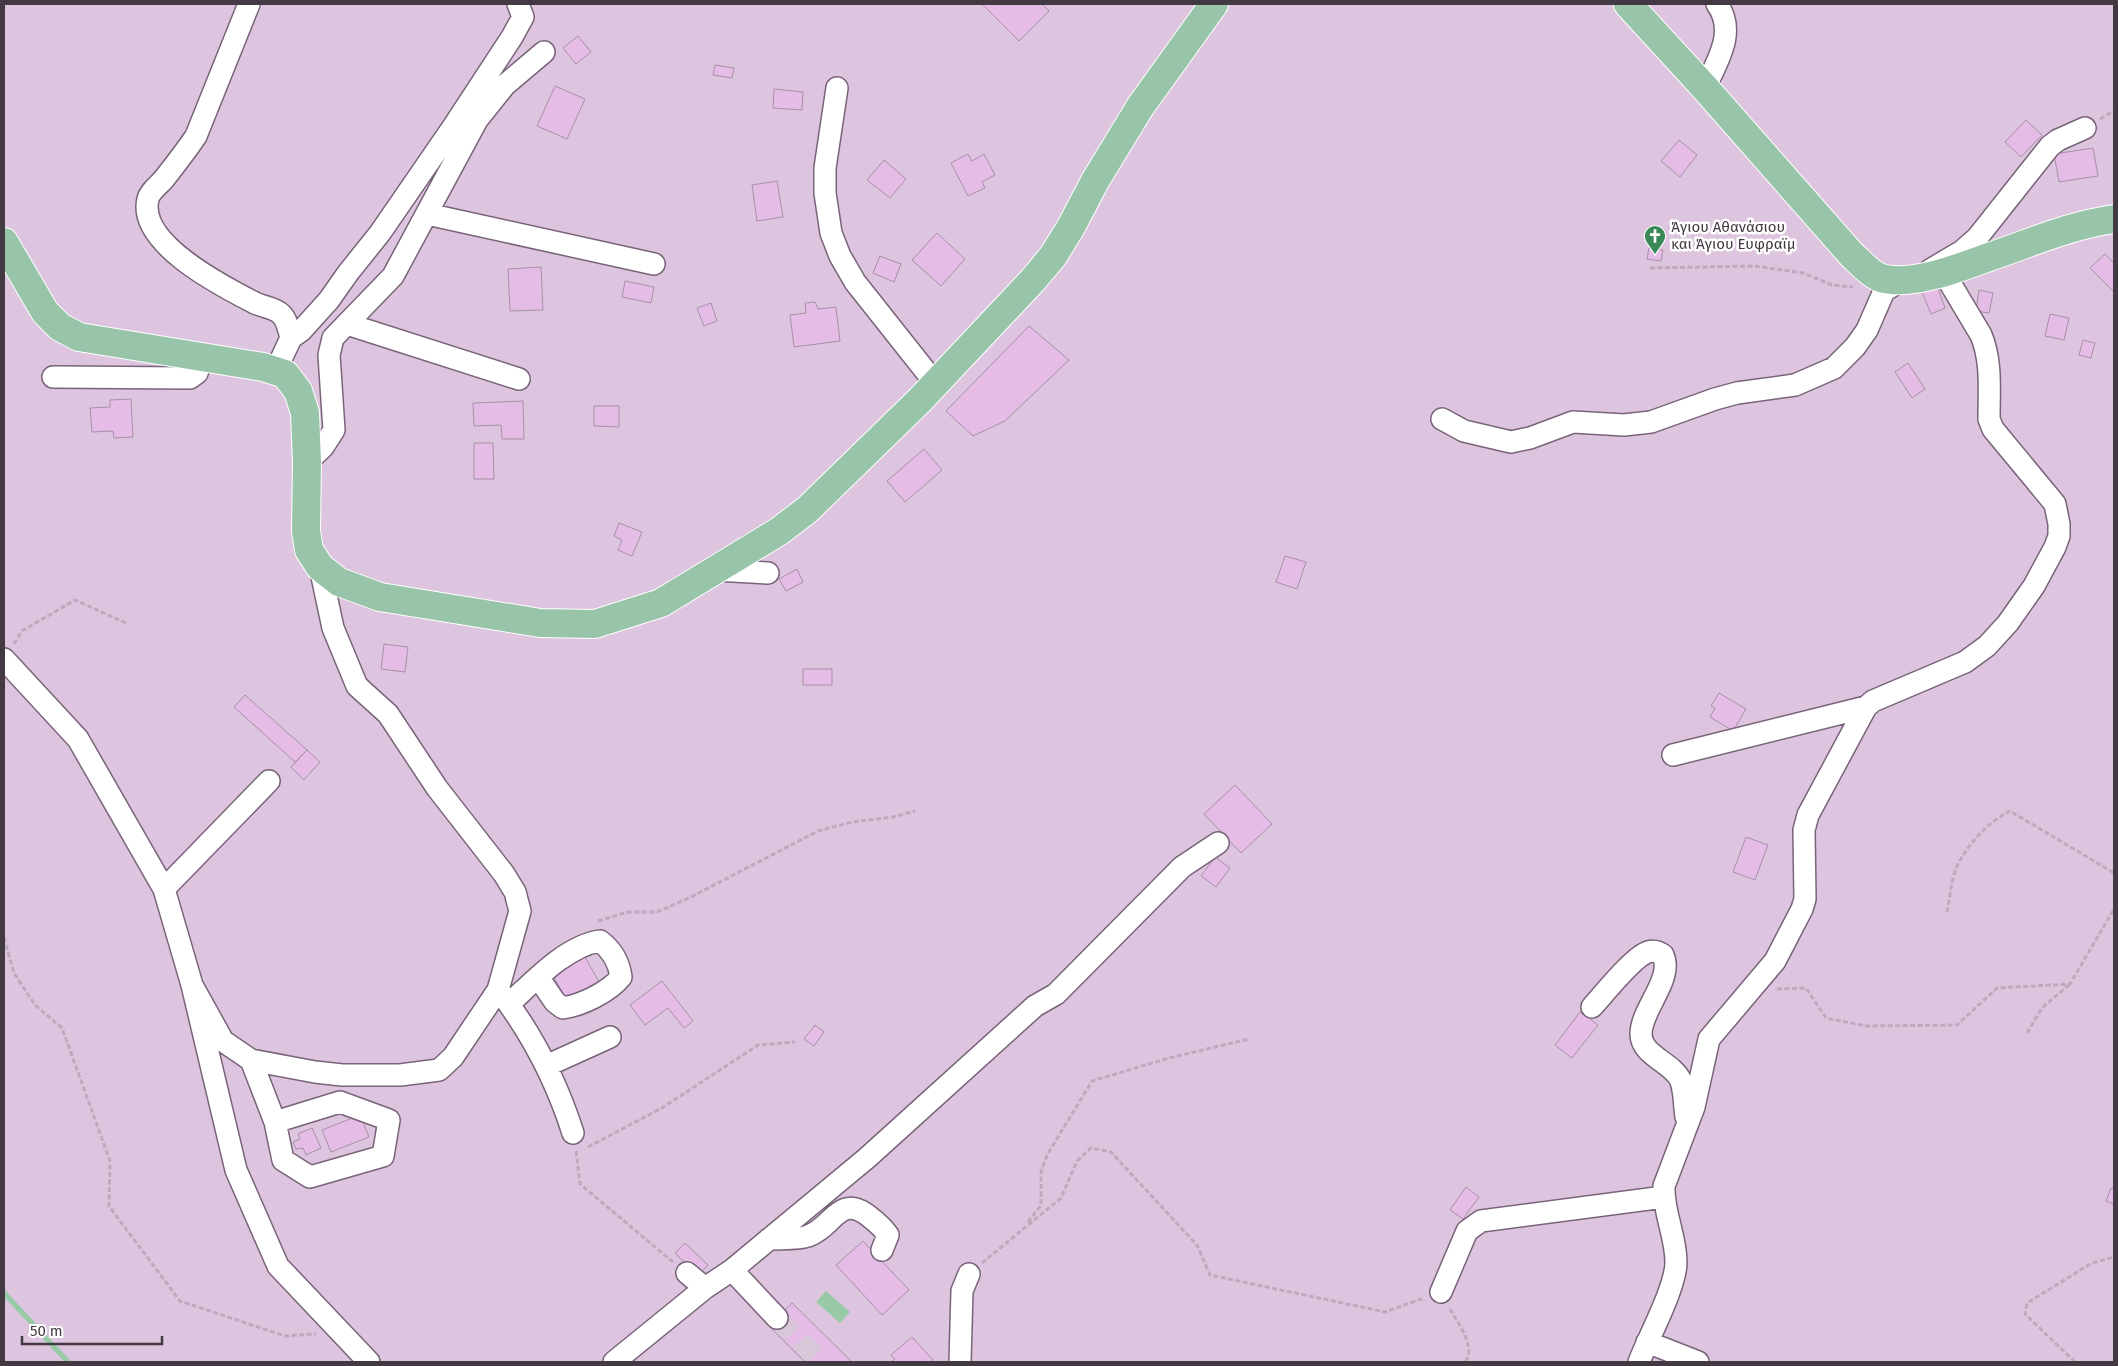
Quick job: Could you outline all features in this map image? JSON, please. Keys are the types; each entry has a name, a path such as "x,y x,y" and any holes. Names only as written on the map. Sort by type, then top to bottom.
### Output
{"main road":[{"path":"4,242 45,312 60,327 79,337 276,370 285,374 298,391 305,413 307,462 306,531 309,550 320,566 339,582 380,597 540,623 594,624 660,603 778,532 807,510 935,383 1033,280 1053,256 1140,106 1214,4"},
{"path":"1628,4 1859,262 1881,278 1912,280 2079,226 2114,219"}],"street":[{"path":"249,4 196,136 183,155 151,193 148,200 147,218 154,230 174,253 213,281 256,304 280,313 285,320 291,338"},
{"path":"276,370 291,338 301,331 329,300 380,233 512,37 523,17 518,4"},
{"path":"1705,88 1724,47 1726,30 1724,18 1717,4"},
{"path":"307,462 323,447 334,430 330,355 334,338 394,276 477,120 505,85 544,52"},
{"path":"837,88 825,168 825,193 831,233 840,256 855,282 935,383"},
{"path":"1442,419 1464,431 1511,442 1530,438 1573,422 1624,425 1651,422 1737,393 1795,385 1834,368 1855,347 1867,330 1912,280 1978,238 2050,146 2058,140 2085,128"},
{"path":"427,214 654,264"},
{"path":"1639,1362 1675,1271 1674,1247 1664,1196 1664,1186 1668,1171 1694,1107 1709,1039 1774,962 1802,909 1805,899 1804,830 1808,815 1866,707 1873,701 1965,662 1987,646 2008,623 2034,586 2059,536 2055,504 1993,429 1989,419 1988,356 1981,334 1912,280"},
{"path":"347,324 519,380"},
{"path":"53,377 190,378 197,373 202,357"},
{"path":"320,566 333,628 357,686 388,714 437,788 504,874 515,892 520,911 503,997 546,1066 566,1109 575,1143"},
{"path":"715,570 768,574"},
{"path":"4,659 78,739 164,889 192,985 236,1170 278,1266 369,1362"},
{"path":"1673,755 1866,707"},
{"path":"164,889 269,781"},
{"path":"614,1362 704,1288 732,1270 867,1158 1035,1006 1056,994 1182,867 1218,843"},
{"path":"1592,1007 1638,957 1657,951 1663,955 1667,967 1644,1022 1641,1034 1643,1044 1674,1071 1683,1086 1686,1128"},
{"path":"192,985 223,1041 251,1060 342,1075 400,1075 439,1070 453,1057 503,997 538,977"},
{"path":"546,1066 610,1037"},
{"path":"251,1060 275,1122 284,1160 310,1177 383,1156 389,1120 340,1102 275,1122"},
{"path":"1441,1292 1467,1231 1481,1220 1664,1196"},
{"path":"769,1238 807,1236 824,1227 843,1209 851,1207 859,1210 882,1226 888,1236 882,1250"},
{"path":"732,1270 777,1318"},
{"path":"686,1273 704,1288"},
{"path":"960,1362 962,1291 969,1274"},
{"path":"1647,1342 1691,1360"}],"path":[{"path":"1650,268 1755,266 1803,273 1832,285 1912,280"},
{"path":"4,659 22,631 75,600 128,624"},
{"path":"596,923 603,918 628,912 657,912 691,897 818,831 852,822 893,817 915,811"},
{"path":"1946,912 1957,867 1977,837 1997,818 2010,811 2114,873"},
{"path":"2027,1032 2042,1008 2070,984 2114,909"},
{"path":"4,938 14,973 35,1005 62,1028 110,1161 109,1206 180,1301 285,1336 341,1332"},
{"path":"1774,989 1806,988 1826,1018 1866,1026 1958,1025 1997,988 2070,984"},
{"path":"1026,1225 1041,1205 1041,1172 1047,1155 1092,1081 1169,1058 1248,1039"},
{"path":"686,1273 580,1184 575,1143 662,1108 758,1045 795,1042"},
{"path":"969,1274 1060,1198 1077,1161 1092,1148 1111,1152 1197,1245 1210,1275 1386,1312 1441,1292 1468,1342 1467,1359 1465,1362"},
{"path":"2075,1362 2025,1314 2027,1303 2092,1263 2114,1257"}],"shaded area":[{"path":"4,4 2114,4 2114,1362 4,1362"},
{"path":"826,1291 850,1312 840,1323 816,1302"}],"building":[{"path":"982,4 1042,4 1049,11 1019,41"},
{"path":"578,36 591,52 576,64 563,48"},
{"path":"715,65 734,68 732,78 713,75"},
{"path":"555,86 585,99 567,139 537,126"},
{"path":"774,89 803,92 802,110 773,108"},
{"path":"2026,120 2042,135 2021,157 2005,142"},
{"path":"1679,140 1697,155 1680,177 1661,161"},
{"path":"2093,148 2098,176 2059,182 2054,154"},
{"path":"968,154 972,161 984,154 995,175 982,182 985,188 968,196 951,163"},
{"path":"884,160 906,179 890,198 867,180"},
{"path":"777,181 783,217 757,221 752,185"},
{"path":"937,233 965,259 941,286 912,260"},
{"name":"Άγιου Αθανάσιου και Άγιου Ευφραϊμ","path":"1649,248 1663,250 1661,261 1647,259"},
{"path":"2105,254 2114,263 2114,292 2090,268"},
{"path":"880,256 901,264 894,282 873,273"},
{"path":"541,267 543,310 510,311 508,269"},
{"path":"625,281 654,287 651,303 622,297"},
{"path":"1937,286 1945,308 1931,314 1922,292"},
{"path":"1979,290 1993,293 1989,313 1976,311"},
{"path":"815,302 818,309 836,307 840,341 794,347 790,315 806,313 805,303"},
{"path":"711,303 717,321 704,326 697,308"},
{"path":"2050,314 2069,318 2064,340 2045,336"},
{"path":"1029,326 1069,360 1005,421 973,436 946,411"},
{"path":"2083,340 2095,343 2091,358 2079,355"},
{"path":"1908,363 1925,389 1912,398 1895,372"},
{"path":"131,399 133,437 114,438 113,431 92,432 90,408 110,407 110,400"},
{"path":"523,401 524,439 502,439 501,425 474,426 473,403"},
{"path":"594,406 619,406 619,427 594,426"},
{"path":"474,443 493,443 494,479 474,479"},
{"path":"924,449 942,470 905,502 887,481"},
{"path":"619,523 642,532 632,556 618,550 622,540 614,536"},
{"path":"1285,556 1306,562 1297,589 1276,582"},
{"path":"797,569 803,582 786,591 779,579"},
{"path":"384,644 408,647 405,672 381,669"},
{"path":"803,669 832,669 832,685 803,685"},
{"path":"1719,693 1746,709 1733,731 1710,717 1715,708 1711,706"},
{"path":"245,695 307,750 295,762 234,707"},
{"path":"307,750 320,762 304,780 291,767"},
{"path":"1235,785 1272,824 1241,853 1204,814"},
{"path":"1746,837 1768,845 1755,880 1733,872"},
{"path":"1215,857 1230,868 1216,887 1201,876"},
{"path":"585,957 599,982 567,1000 553,976"},
{"path":"662,981 693,1021 684,1028 668,1008 645,1025 630,1005"},
{"path":"1580,1012 1598,1025 1572,1058 1555,1045"},
{"path":"815,1025 824,1032 814,1046 804,1039"},
{"path":"360,1115 369,1137 331,1152 322,1130"},
{"path":"312,1128 321,1148 306,1155 303,1148 296,1149 293,1142 300,1139 298,1134"},
{"path":"1466,1187 1479,1197 1463,1219 1450,1210"},
{"path":"2111,1188 2114,1189 2114,1204 2106,1201"},
{"path":"863,1241 909,1290 882,1315 836,1265"},
{"path":"685,1243 708,1265 698,1276 675,1253"},
{"path":"792,1303 852,1362 805,1362 769,1326"},
{"path":"912,1337 933,1360 931,1362 891,1362 895,1359 891,1355"}],"waterway":[{"path":"4,1293 68,1362"}],"tunnel":[{"path":"777,1318 821,1362"}],"place":[{"name":"Άγιου Αθανάσιου και Άγιου Ευφραϊμ","path":"1655,255"}]}
